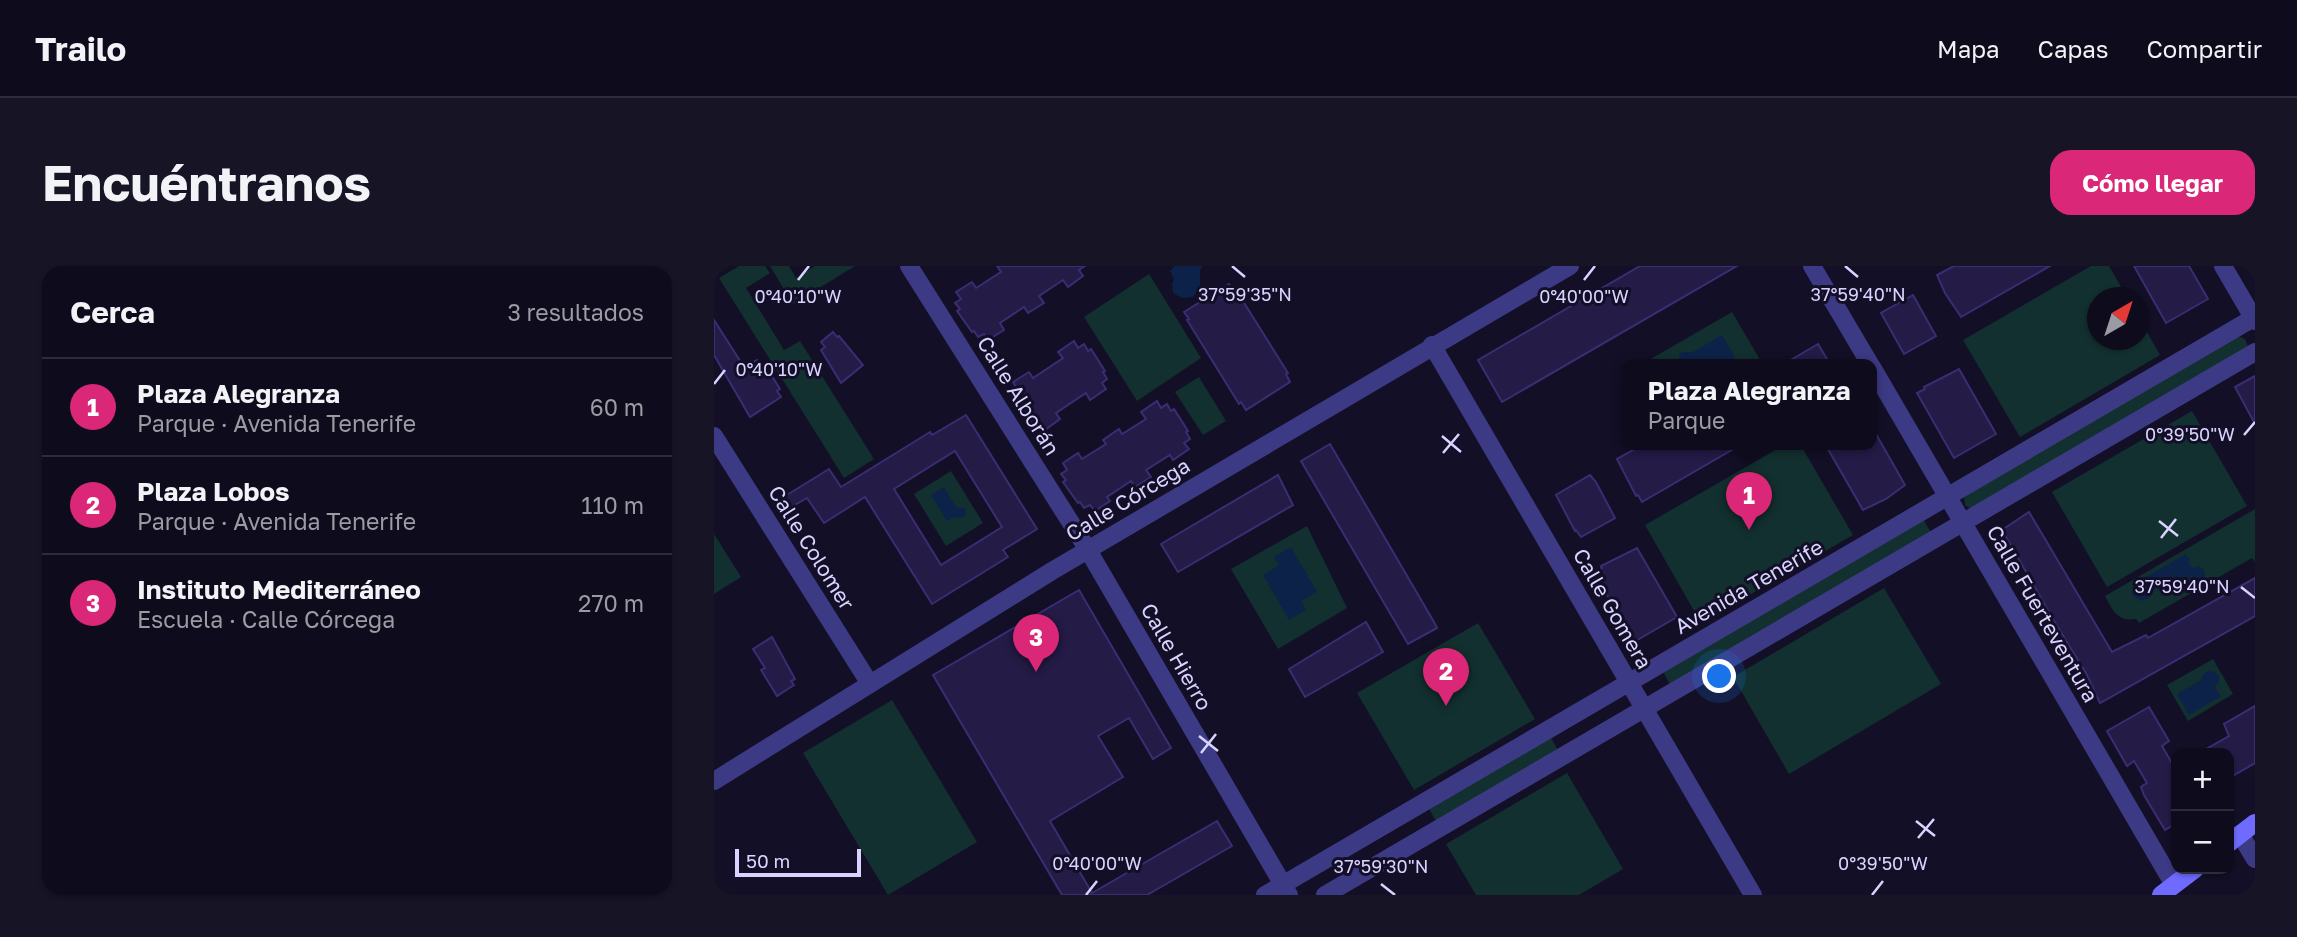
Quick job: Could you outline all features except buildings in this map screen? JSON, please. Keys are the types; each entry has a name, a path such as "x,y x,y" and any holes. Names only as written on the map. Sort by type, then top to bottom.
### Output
{"main road":[{"path":"2234,839 2255,823"},
{"path":"2168,890 2189,874"}],"street":[{"name":"Calle Alborán","path":"909,266 1088,550"},
{"name":"Calle Córcega","path":"714,781 1088,550 1570,266"},
{"name":"Calle Fuerteventura","path":"1812,266 1867,359"},
{"path":"2223,266 2254,319"},
{"name":"Avenida Tenerife","path":"1265,895 1286,890 1629,683 2254,319"},
{"name":"Calle Gomera","path":"1432,345 1753,895"},
{"path":"1325,895 2255,352"},
{"name":"Calle Fuerteventura","path":"1877,375 2168,890"},
{"name":"Calle Colomer","path":"714,436 870,684"},
{"name":"Calle Hierro","path":"1088,550 1286,890"},
{"path":"2234,839 2255,859"}],"green space":[{"path":"739,266 765,266 770,273 746,288 784,350 800,341 874,459 844,478 719,278"},
{"path":"770,266 789,266 796,278 815,266 855,266 793,304"},
{"path":"2091,266 2109,266 2121,287 2087,287 2087,350 2150,350 2150,338 2160,355 2020,437 1963,340"},
{"path":"1149,274 1201,358 1137,401 1084,317"},
{"path":"1732,312 1759,358 1759,359 1651,359"},
{"path":"2237,336 2245,339 2248,347 1972,510 1965,505 1964,496"},
{"path":"1199,377 1226,421 1203,435 1175,392"},
{"path":"2192,411 2247,506 2107,587 2052,492"},
{"path":"1776,450 1803,450 1853,535 1701,623 1645,525"},
{"path":"951,471 983,523 946,546 914,494"},
{"path":"2255,509 2255,562 2252,558 2139,623 2136,619 2120,617 2114,611 2105,596"},
{"path":"1922,517 1933,536 1672,688 1662,670"},
{"path":"1307,526 1347,608 1278,649 1231,569"},
{"path":"714,534 741,577 714,594"},
{"path":"1884,588 1941,684 1789,774 1733,677"},
{"path":"1478,623 1535,719 1414,790 1357,693"},
{"path":"2213,659 2233,694 2188,721 2167,685"},
{"path":"892,700 977,842 888,895 803,753"},
{"path":"1550,736 1559,752 1437,823 1428,807"},
{"path":"1567,773 1623,869 1579,895 1476,895 1446,844"}],"water":[{"path":"1175,266 1203,266 1200,270 1200,288 1193,297 1182,298 1173,293 1174,279 1170,271"},
{"path":"1722,335 1735,357 1679,359 1682,352 1693,352"},
{"path":"944,487 956,507 965,508 966,514 963,518 954,517 947,521 931,495"},
{"path":"1291,547 1317,592 1301,601 1306,610 1289,620 1263,575 1279,565 1274,557"},
{"path":"2186,554 2193,568 2199,566 2204,570 2203,580 2195,583 2184,576 2171,589 2155,589 2149,598 2140,601 2131,594 2136,591 2132,585"},
{"path":"2209,671 2219,676 2215,687 2221,696 2189,715 2177,694 2201,680 2203,674"}],"place":[{"name":"Plaza Alegranza","path":"1749,530"},
{"name":"Instituto Mediterráneo","path":"1036,672"},
{"name":"Plaza Lobos","path":"1446,706"}]}
